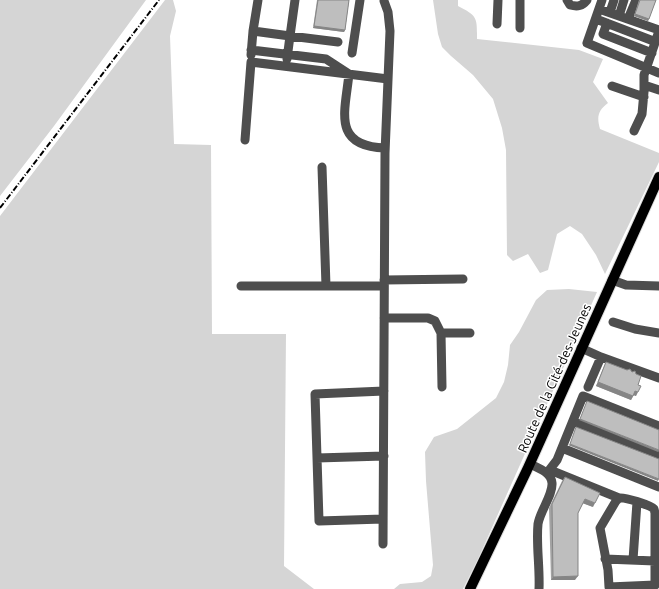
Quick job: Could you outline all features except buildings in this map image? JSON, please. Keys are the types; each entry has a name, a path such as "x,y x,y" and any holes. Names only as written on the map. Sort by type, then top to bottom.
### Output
{"main road":[{"name":"Route de la Cité-des-Jeunes","path":"470,589 530,464 659,177"}],"lane":[{"path":"245,140 251,50 258,0"},
{"path":"286,66 295,0"},
{"path":"352,53 360,0"},
{"path":"382,0 390,20 385,148 383,544"},
{"path":"497,24 498,0"},
{"path":"520,0 520,28"},
{"path":"567,0 570,5 578,6 584,4 587,0"},
{"path":"610,12 614,0"},
{"path":"619,16 624,0"},
{"path":"628,19 636,1"},
{"path":"634,132 642,114 644,75 647,68 656,42 659,31 610,12 601,4 587,43 647,68 658,70"},
{"path":"596,19 656,42"},
{"path":"607,23 603,34 652,53"},
{"path":"253,31 338,42"},
{"path":"251,50 326,59 349,74"},
{"path":"250,62 388,79"},
{"path":"349,74 345,120 346,129 350,136 358,142 375,148 385,148"},
{"path":"644,85 659,90"},
{"path":"612,86 644,97"},
{"path":"322,167 326,286"},
{"path":"241,286 326,286 463,279"},
{"path":"612,280 626,285 659,286"},
{"path":"384,318 428,318 435,321 441,333 442,387"},
{"path":"613,322 635,329 659,333"},
{"path":"441,333 470,333"},
{"path":"582,348 601,357 659,378"},
{"path":"588,387 601,357"},
{"path":"383,519 319,521 315,394 384,390"},
{"path":"549,471 557,460 583,396 659,426"},
{"path":"573,421 659,456"},
{"path":"562,448 659,487"},
{"path":"317,458 384,456"},
{"path":"530,464 619,498 646,504 654,509 655,585 609,587 608,570 600,528 619,498"},
{"path":"539,589 538,525 539,518 552,488 549,471"},
{"path":"633,560 637,502"},
{"path":"605,559 655,561"}],"shaded area":[{"path":"0,0 146,0 54,126 0,196"},
{"path":"165,0 173,0 176,11 170,36 174,144 211,145 212,334 286,334 284,566 314,589 0,589 0,216"},
{"path":"433,0 458,0 458,6 469,12 475,18 477,26 477,39 579,50 603,59 593,82 608,103 604,106 599,115 598,121 600,129 659,153 659,162 605,274 596,255 582,234 570,226 557,234 548,270 540,273 528,254 513,261 507,255 506,150 502,128 493,99 473,75 442,47 438,34"},
{"path":"569,289 597,292 478,559 463,589 394,589 400,584 422,582 431,576 433,565 425,452 434,437 457,429 496,398 504,382 508,365 510,345 519,332 536,300 547,290"}],"railway":[{"path":"0,208 159,0"}]}
